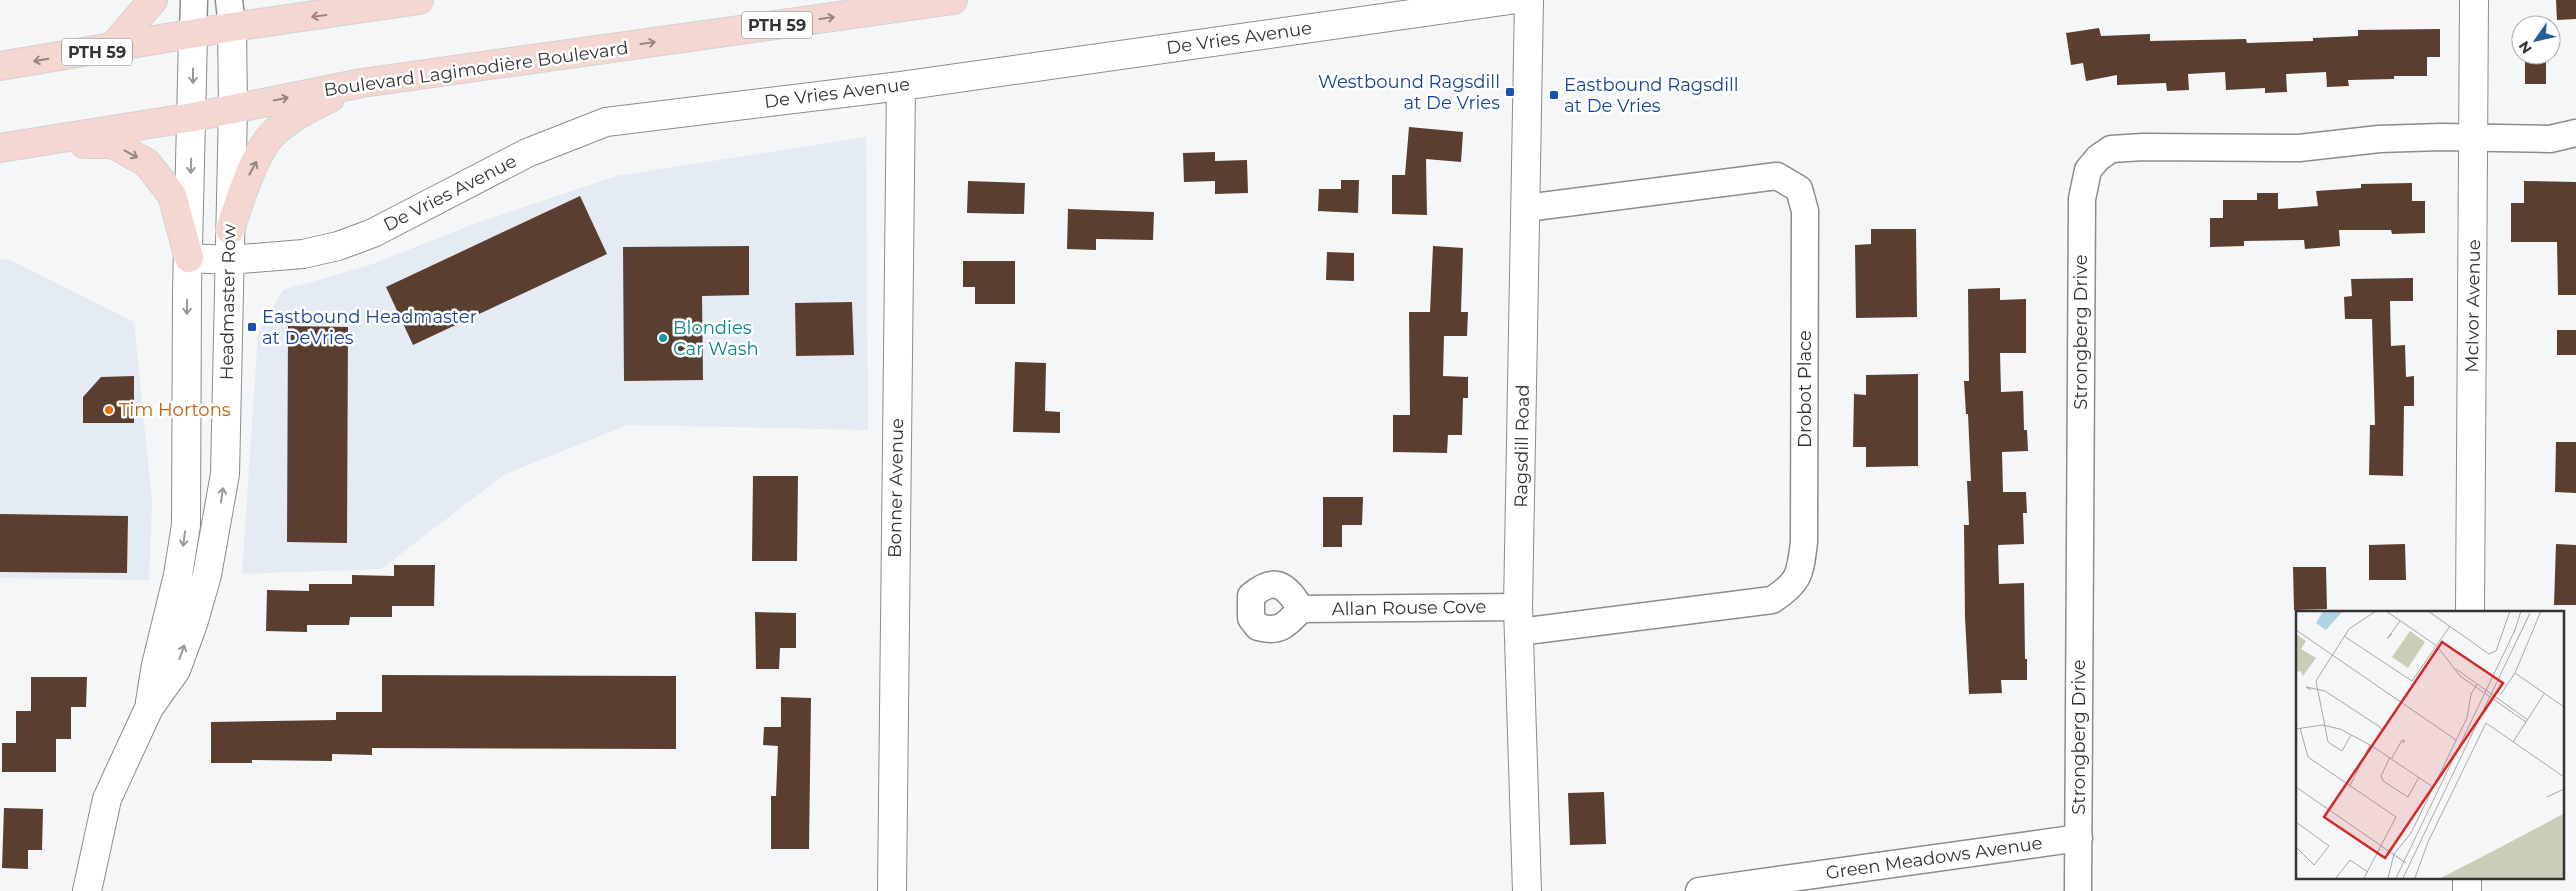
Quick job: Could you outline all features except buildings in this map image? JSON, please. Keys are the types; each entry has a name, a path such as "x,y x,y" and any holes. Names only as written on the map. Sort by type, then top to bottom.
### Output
{"main road":[{"path":"111,49 153,0"},
{"name":"PTH 59","path":"0,66 111,49 365,4 419,0"},
{"name":"Boulevard Lagimodière Boulevard","path":"0,148 193,118 233,108 362,83 953,0"},
{"path":"230,230 250,172 273,134 297,115 362,83"},
{"path":"33,144 113,144 147,163 172,195 189,258"}],"street":[{"name":"Headmaster Row","path":"149,708 156,665 178,575 186,526 194,0"},
{"name":"Headmaster Row","path":"87,891 107,799 149,708 176,670 208,574 218,524 225,474 233,108 230,0"},
{"name":"De Vries Avenue","path":"189,258 229,260 303,254 351,242 373,233 527,153 606,122 901,86 1510,0"},
{"name":"Ragsdill Road","path":"1527,891 1518,619 1528,0"},
{"name":"McIvor Avenue","path":"2470,611 2475,139 2474,0"},
{"name":"Bonner Avenue","path":"892,891 901,86"},
{"name":"Strongberg Drive","path":"2078,891 2082,199 2088,170 2098,158 2111,149 2143,147 2299,148 2379,139 2550,138 2576,133"},
{"name":"Drobot Place","path":"1518,619 1772,600 1791,588 1800,570 1804,542 1805,211 1799,189 1777,176 1526,208"},
{"name":"Allan Rouse Cove","path":"1301,609 1518,619"},
{"name":"Green Meadows Avenue","path":"1699,891 2079,838"},
{"path":"2467,878 2467,891"}],"shaded area":[{"path":"866,137 868,430 627,425 504,475 381,569 242,574 258,334 283,290 367,266 474,224 616,176"},
{"path":"8,259 134,322 152,502 149,580 0,578 0,260"}],"place":[{"name":"Westbound Ragsdill at De Vries","path":"1510,92"},
{"name":"Eastbound Ragsdill at De Vries","path":"1554,95"},
{"name":"Eastbound Headmaster at DeVries","path":"252,327"},
{"name":"Blondies Car Wash","path":"663,338"},
{"name":"Tim Hortons","path":"109,410"}]}
